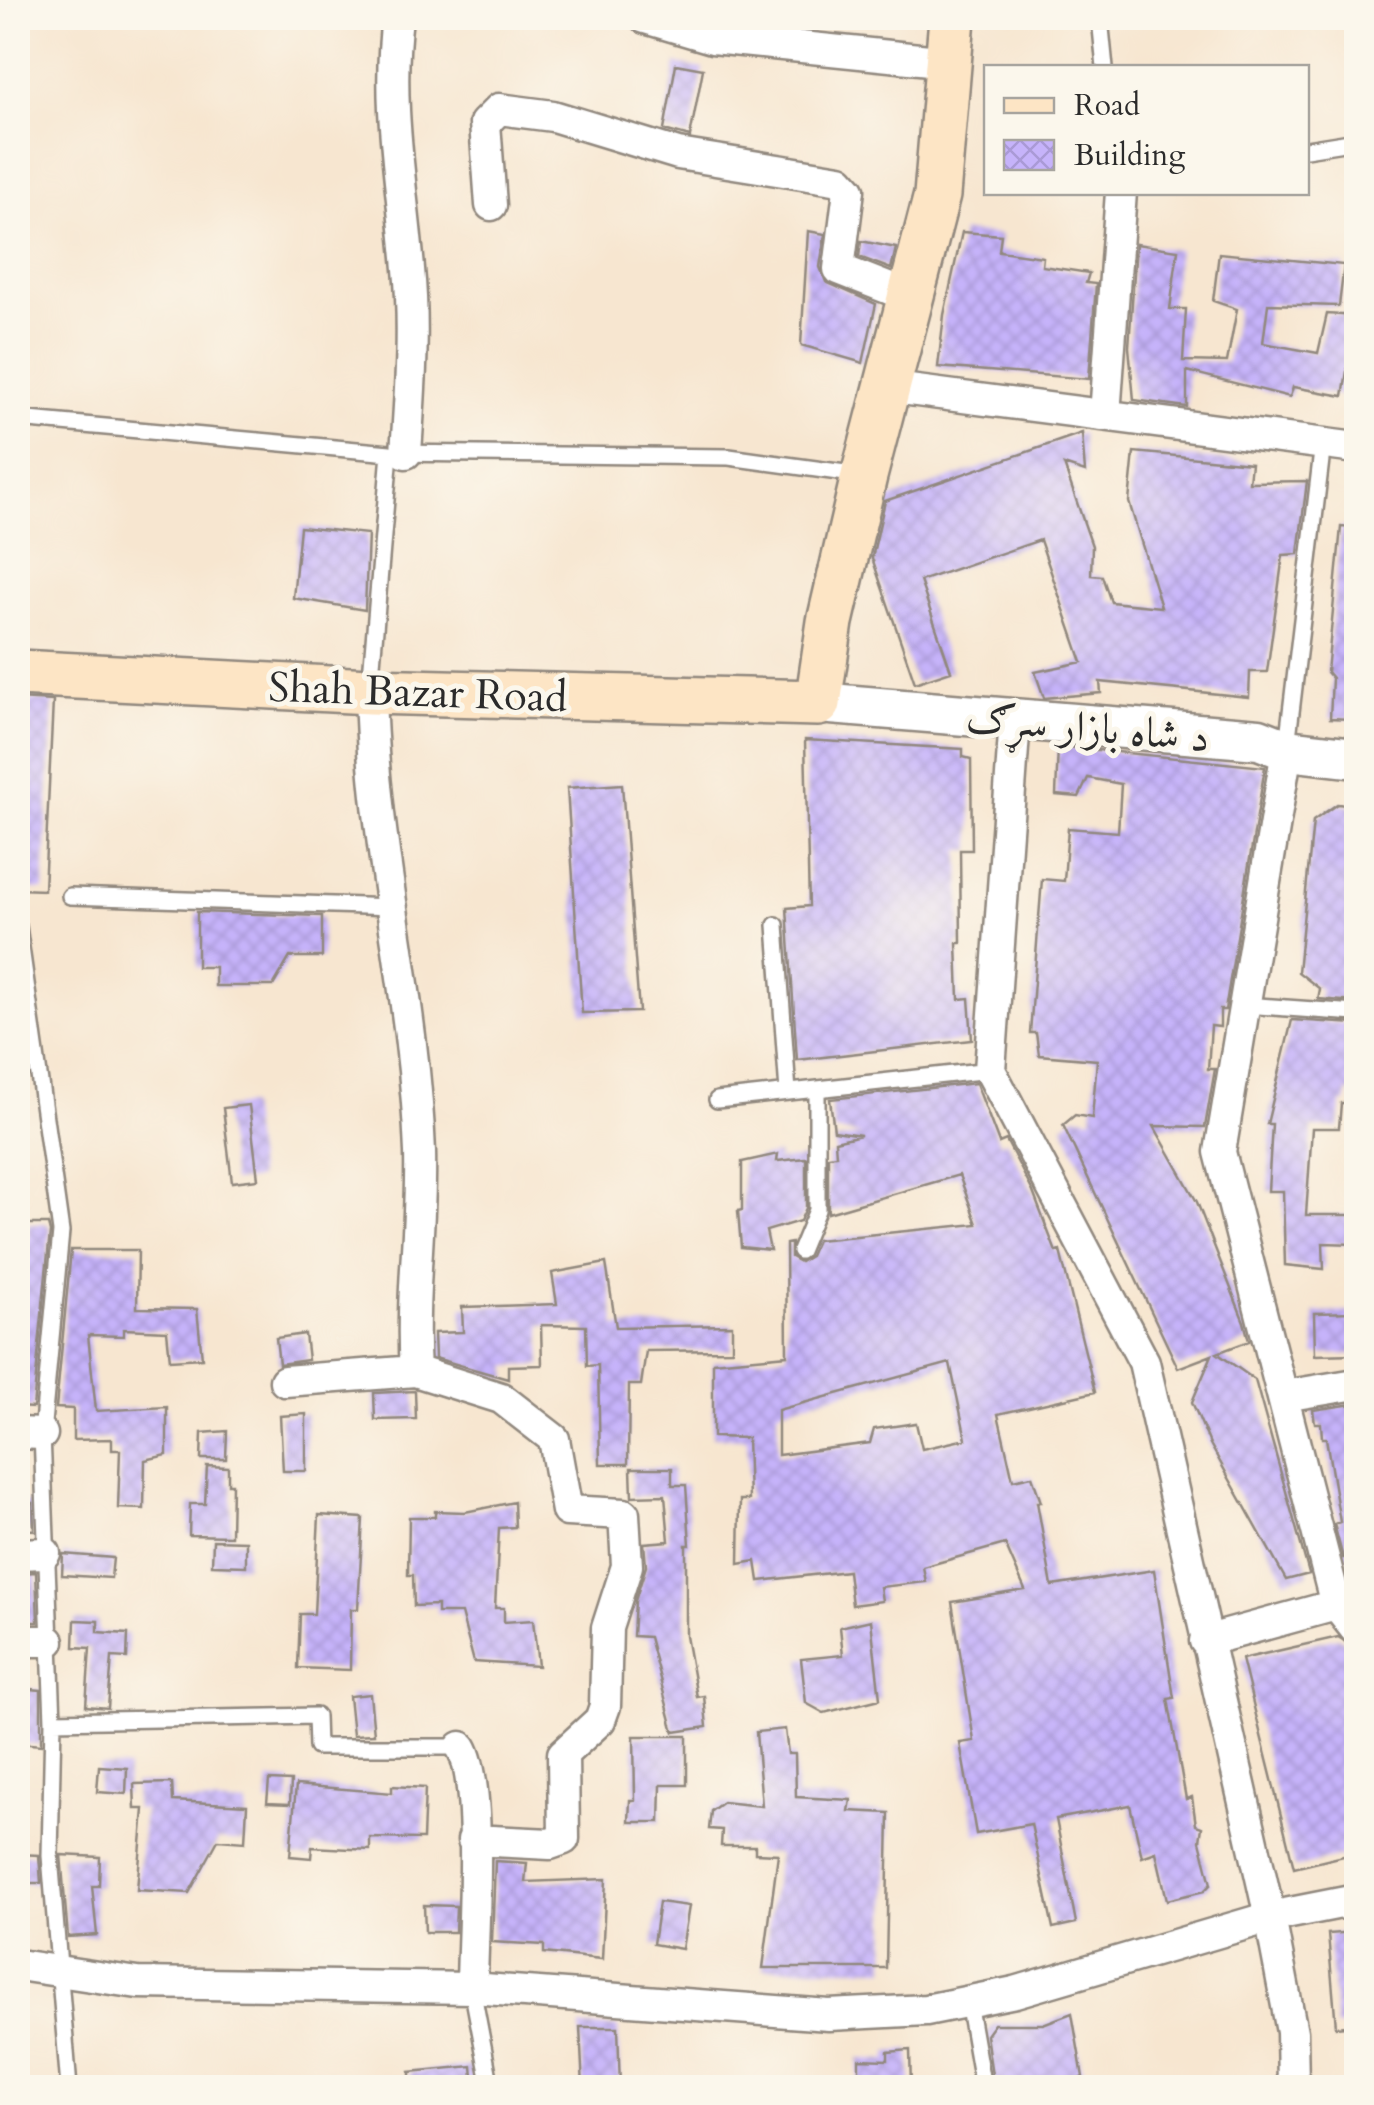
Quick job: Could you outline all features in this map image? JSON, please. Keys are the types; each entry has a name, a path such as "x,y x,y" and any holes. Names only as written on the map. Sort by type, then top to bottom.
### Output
{"main road":[{"path":"818,703 830,622 864,476 937,195 952,18"},
{"name":"Shah Bazar Road","path":"18,672 370,691 818,703"}],"street":[{"path":"397,18 390,100 410,273 412,368 398,453"},
{"path":"645,18 712,38 949,62"},
{"path":"490,205 486,123 499,109 553,116 678,154 840,180 848,190 839,270 913,298"},
{"path":"1104,415 1121,195"},
{"path":"886,387 1356,448"},
{"path":"370,691 372,766 393,907 420,1152 411,1316 415,1371"},
{"name":"د شاه بازار سړګ","path":"818,703 1260,739 1287,750 1356,758"},
{"path":"1015,720 990,1070 1144,1362 1270,1917 1292,2032 1293,2088"},
{"path":"1287,750 1220,1152 1336,1605 1356,1630"},
{"path":"285,1381 415,1371 501,1398 554,1439 567,1512 624,1514 626,1566 608,1628 605,1706 600,1720 563,1754 564,1839 550,1844 473,1840"},
{"path":"1284,1396 1356,1384 1356,1403"},
{"path":"1205,1641 1336,1605"},
{"path":"18,1641 49,1640"},
{"path":"461,1746 468,1758 473,1840 472,1988"},
{"path":"18,1965 138,1984 472,1988 829,2015 926,2010 968,2002 1270,1917 1356,1900"}],"lane":[{"path":"1100,18 1106,65"},
{"path":"1309,149 1356,141"},
{"path":"18,419 398,453 729,458 864,476"},
{"path":"1287,750 1323,443"},
{"path":"370,691 398,453"},
{"path":"70,896 393,907"},
{"path":"776,924 788,1092"},
{"path":"18,926 61,1232 30,1433 31,1554 49,1640 53,1721 50,1856 69,2088"},
{"path":"1244,1005 1356,1013"},
{"path":"717,1100 990,1070"},
{"path":"800,1251 817,1210 817,1089"},
{"path":"53,1721 316,1716 317,1747 461,1746"},
{"path":"472,1988 491,2088"},
{"path":"968,2002 983,2088"}],"building":[{"path":"676,64 703,69 690,137 664,130"},
{"path":"808,231 825,234 820,267 826,282 876,304 863,363 801,345"},
{"path":"962,232 1001,235 999,251 1043,257 1042,266 1089,273 1086,283 1096,284 1089,379 938,367 944,315"},
{"path":"861,241 896,248 891,269 859,257"},
{"path":"1136,244 1178,250 1170,309 1186,309 1183,361 1227,362 1237,309 1213,301 1219,253 1344,265 1339,306 1268,304 1263,343 1318,353 1327,314 1356,316 1343,396 1293,387 1290,397 1187,371 1187,407 1134,400 1129,347"},
{"path":"1082,433 1085,472 1064,465 1092,546 1091,575 1102,576 1111,602 1161,607 1129,502 1134,452 1251,463 1249,482 1307,481 1298,554 1283,555 1267,672 1250,672 1249,697 1100,682 1101,693 1044,698 1035,672 1082,662 1040,540 920,581 951,671 915,683 872,558 885,501"},
{"path":"300,527 368,534 365,610 293,598"},
{"path":"1341,527 1356,528 1356,690 1350,719 1330,718 1332,678 1327,672"},
{"path":"18,699 53,701 44,890 18,889"},
{"path":"805,740 963,749 963,757 971,759 972,850 960,850 961,943 957,943 959,999 969,998 972,1040 797,1060 787,908 809,906"},
{"path":"1058,746 1265,767 1225,1010 1220,1010 1220,1027 1211,1026 1208,1069 1215,1069 1205,1127 1154,1126 1197,1202 1244,1322 1249,1341 1217,1353 1255,1380 1309,1574 1286,1580 1210,1444 1192,1402 1212,1355 1178,1368 1063,1125 1075,1115 1092,1118 1097,1060 1039,1055 1036,1033 1030,1033 1042,879 1064,881 1068,828 1118,832 1121,784 1088,778 1079,797 1056,795"},
{"path":"622,784 639,1012 582,1013 567,788"},
{"path":"1337,804 1356,806 1356,1002 1318,999 1320,989 1298,972 1313,821"},
{"path":"197,912 322,916 322,957 290,957 273,986 215,986 215,967 197,967"},
{"path":"1292,1020 1356,1024 1356,1092 1347,1092 1346,1103 1341,1103 1339,1128 1312,1128 1306,1215 1356,1215 1356,1244 1323,1243 1324,1269 1285,1265 1283,1191 1268,1191 1272,1124 1267,1124"},
{"path":"976,1083 999,1143 1006,1140 1033,1192 1056,1252 1060,1251 1095,1392 998,1414 1013,1480 1032,1476 1041,1502 1037,1502 1052,1586 1154,1570 1174,1698 1168,1699 1186,1799 1192,1797 1196,1825 1202,1827 1200,1841 1211,1884 1204,1891 1167,1900 1156,1852 1142,1857 1130,1805 1056,1819 1076,1923 1053,1928 1031,1824 976,1834 960,1743 974,1741 952,1602 1025,1590 1005,1544 923,1567 926,1582 880,1587 882,1601 852,1605 848,1571 759,1581 756,1561 739,1564 740,1500 749,1500 747,1438 713,1437 713,1362 787,1355 786,1244 791,1243 791,1257 800,1262 810,1256 817,1240 977,1224 959,1175 828,1213 828,1156 836,1155 835,1141 861,1135 834,1131 830,1099","holes":["950,1363 966,1439 922,1449 916,1423 874,1429 870,1443 778,1455 778,1410"]},
{"path":"249,1105 258,1179 232,1182 223,1108"},
{"path":"778,1154 777,1161 806,1158 806,1208 800,1221 766,1231 770,1250 741,1247 738,1211 742,1210 742,1162"},
{"path":"28,1224 48,1224 50,1232 33,1408 18,1407 18,1243 28,1243"},
{"path":"71,1250 138,1250 137,1308 197,1309 202,1358 170,1360 167,1331 124,1329 124,1336 88,1335 96,1411 167,1407 167,1455 145,1460 144,1509 118,1508 120,1450 112,1450 112,1439 73,1440 73,1409 56,1408"},
{"path":"606,1263 616,1327 732,1325 732,1350 646,1351 641,1385 629,1385 628,1464 600,1464 598,1365 587,1366 586,1326 541,1325 542,1365 508,1366 508,1379 435,1358 434,1333 463,1332 462,1307 557,1304 552,1273"},
{"path":"1356,1312 1356,1354 1315,1355 1314,1313"},
{"path":"305,1334 308,1360 279,1364 276,1338"},
{"path":"415,1391 416,1419 375,1420 374,1393"},
{"path":"1353,1404 1356,1555 1343,1558 1334,1524 1340,1522 1326,1438 1322,1438 1321,1423 1315,1423 1313,1410"},
{"path":"306,1414 306,1471 283,1471 280,1416"},
{"path":"227,1431 226,1459 201,1459 202,1433"},
{"path":"207,1466 228,1467 228,1484 232,1484 231,1536 189,1535 190,1504 205,1504"},
{"path":"631,1468 672,1468 672,1485 686,1485 690,1545 686,1545 686,1636 697,1697 704,1696 707,1727 674,1732 649,1637 633,1636 635,1601 646,1566 644,1543 669,1541 665,1495 632,1496"},
{"path":"514,1502 515,1527 499,1528 495,1608 504,1608 504,1622 533,1620 538,1666 474,1662 461,1613 437,1613 437,1605 414,1606 413,1575 408,1575 409,1517 435,1517 435,1511 465,1512"},
{"path":"18,1503 33,1503 34,1530 19,1529"},
{"path":"319,1515 363,1518 358,1609 351,1609 350,1670 298,1668 300,1614 314,1614"},
{"path":"213,1540 246,1541 246,1566 212,1565"},
{"path":"63,1554 113,1558 111,1578 62,1575"},
{"path":"36,1572 38,1622 20,1622 18,1578 21,1573"},
{"path":"75,1620 98,1621 98,1632 128,1634 127,1658 112,1657 108,1708 86,1706 90,1648 74,1647"},
{"path":"871,1620 880,1699 824,1713 806,1703 801,1659 843,1655 840,1627"},
{"path":"1338,1637 1356,1648 1356,1853 1294,1868 1242,1659"},
{"path":"18,1688 41,1690 41,1745 18,1743"},
{"path":"370,1694 374,1734 353,1735 349,1696"},
{"path":"785,1729 788,1754 795,1754 796,1797 851,1800 849,1811 889,1813 886,1968 763,1968 778,1854 755,1853 755,1846 721,1846 722,1830 709,1829 711,1811 723,1802 762,1806 756,1732"},
{"path":"634,1736 687,1736 687,1785 661,1785 660,1822 629,1822 630,1800 635,1800"},
{"path":"99,1766 127,1768 126,1794 97,1792"},
{"path":"269,1780 291,1781 290,1804 267,1803"},
{"path":"172,1783 173,1801 247,1805 245,1842 218,1840 189,1893 137,1890 144,1809 135,1809 134,1784"},
{"path":"296,1785 392,1793 392,1786 425,1788 423,1839 370,1838 370,1850 312,1847 311,1858 290,1856"},
{"path":"18,1854 39,1855 41,1883 18,1883"},
{"path":"61,1855 100,1857 99,1886 92,1886 97,1935 68,1937"},
{"path":"495,1861 527,1863 525,1882 606,1879 602,1959 544,1953 544,1945 492,1942"},
{"path":"659,1902 689,1906 682,1949 653,1944"},
{"path":"424,1905 456,1906 455,1932 425,1932"},
{"path":"1356,1932 1356,2025 1336,2027 1328,1934"},
{"path":"1072,2013 1083,2077 1061,2088 994,2088 986,2035 994,2024 1043,2024"},
{"path":"580,2027 618,2027 620,2088 583,2088"},
{"path":"910,2050 911,2088 859,2088 859,2059 888,2060 888,2052"},
{"path":"472,2066 474,2088 410,2088 410,2072"}]}
